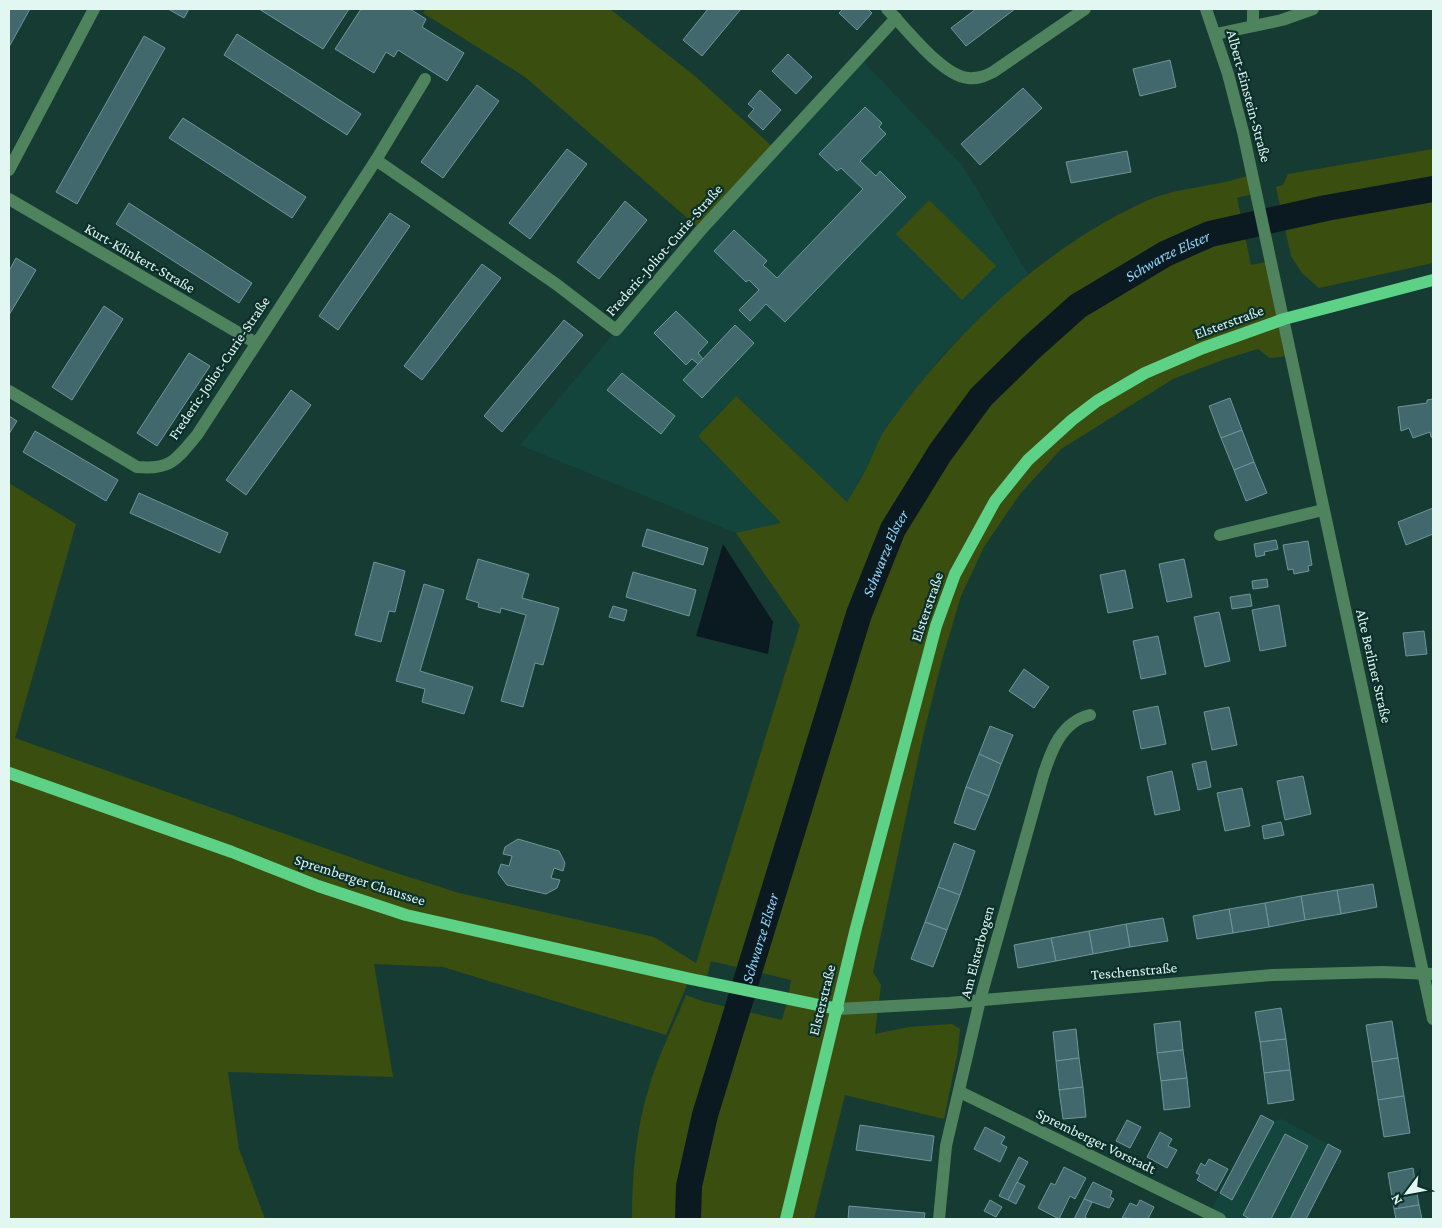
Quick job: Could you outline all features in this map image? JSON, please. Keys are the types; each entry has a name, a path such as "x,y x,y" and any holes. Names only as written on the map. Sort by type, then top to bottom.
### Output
{"main road":[{"name":"Elsterstraße","path":"786,1219 856,928 936,626 955,574 995,501 1012,478 1042,447 1097,401 1145,373 1203,348 1284,319 1433,280"},
{"name":"Spremberger Chaussee","path":"9,773 232,852 318,886 406,915 711,983 838,1009"}],"street":[{"path":"9,170 94,9"},
{"path":"887,9 946,68 966,78 979,78 993,72 1084,9"},
{"name":"Albert-Einstein-Straße","path":"1206,9 1216,34 1234,94 1284,319"},
{"path":"1253,9 1253,26"},
{"path":"1216,34 1282,20 1313,9"},
{"name":"Frederic-Joliot-Curie-Straße","path":"376,160 556,284 616,330 700,230 896,18"},
{"name":"Frederic-Joliot-Curie-Straße","path":"9,391 137,466 161,468 182,453 197,436 376,160 425,79"},
{"name":"Kurt-Klinkert-Straße","path":"9,199 256,343"},
{"name":"Alte Berliner Straße","path":"1284,319 1323,510 1369,715 1412,928 1429,974 1433,1019"},
{"path":"1220,535 1323,510"},
{"name":"Am Elsterbogen","path":"938,1219 946,1146 980,1000 1049,759 1063,733 1078,719 1090,715"},
{"name":"Teschenstraße","path":"838,1009 980,1000 1273,975 1382,972 1429,974"},
{"name":"Spremberger Vorstadt","path":"960,1092 1220,1219"}],"shaded area":[{"path":"860,58 962,165 1028,274 946,351 886,427 863,475 847,502 736,396 698,436 782,524 736,533 520,445 616,331"},
{"path":"723,544 773,622 768,654 696,636"},
{"path":"1261,1115 1273,1122 1281,1119 1341,1151 1306,1219 1220,1219 1209,1214"}],"green space":[{"path":"426,9 610,9 696,77 775,149 700,229 525,77 423,13"},
{"path":"1433,149 1433,263 1319,288 1302,273 1291,256 1276,187 1283,185 1288,174"},
{"path":"1252,174 1256,193 1237,198 1251,265 1271,261 1289,356 1270,358 1258,349 1225,359 1173,379 1061,449 1020,494 984,547 961,596 942,660 923,736 873,972 881,985 878,1007 840,1007 918,695 950,592 972,544 999,498 1033,456 1086,411 1073,419 1037,450 1005,486 977,528 944,598 924,665 837,1007 788,998 791,980 711,961 706,981 407,912 318,884 233,851 9,771 9,483 76,524 15,738 381,868 459,893 654,937 696,963 800,625 736,533 781,523 698,436 736,396 847,502 864,473 885,429 914,391 970,327 1034,270 1068,245 1104,223 1155,197 1238,179","holes":["1252,331 1189,355 1202,349"]},
{"path":"929,200 996,266 962,300 896,234"},
{"path":"9,775 317,888 689,980 666,1035 443,967 374,964 393,1077 228,1072 239,1149 265,1219 9,1219"},
{"path":"686,995 702,1001 782,1020 788,999 837,1010 785,1219 632,1219 636,1152 641,1119 653,1075"},
{"path":"878,1008 875,1034 909,1027 952,1024 960,1029 958,1051 944,1119 845,1095 814,1219 788,1219 839,1010"}],"building":[{"path":"9,9 30,9 9,47"},
{"path":"168,9 189,9 184,18"},
{"path":"259,9 349,9 323,49"},
{"path":"361,9 410,9 426,19 422,27 464,53 447,81 398,50 394,57 386,52 374,73 335,49"},
{"path":"708,9 741,9 702,56 683,40"},
{"path":"843,9 868,9 872,13 857,30 839,13"},
{"path":"976,9 1015,9 966,46 951,28"},
{"path":"237,34 361,114 347,135 224,55"},
{"path":"144,36 165,48 77,204 56,192"},
{"path":"788,54 812,77 796,94 772,71"},
{"path":"1170,60 1176,87 1140,96 1133,69"},
{"path":"477,85 499,101 443,178 421,162"},
{"path":"1023,88 1042,108 980,165 961,144"},
{"path":"760,90 781,110 763,130 748,116 754,109 748,104"},
{"path":"865,107 882,123 879,127 886,134 860,161 876,176 880,171 906,197 785,322 766,304 750,321 739,310 759,290 749,280 746,282 714,251 734,230 767,261 763,265 777,278 863,189 841,168 837,171 819,154"},
{"path":"183,118 306,197 292,218 169,138"},
{"path":"567,149 587,164 530,239 509,223"},
{"path":"1127,151 1131,172 1071,183 1066,162"},
{"path":"625,201 647,220 599,279 577,262"},
{"path":"129,203 252,283 239,303 116,224"},
{"path":"390,213 410,226 338,330 319,316"},
{"path":"16,258 36,270 9,315 9,271"},
{"path":"482,264 501,278 422,380 404,366"},
{"path":"104,306 123,319 72,400 52,387"},
{"path":"676,311 708,342 698,353 703,359 698,364 692,359 686,365 654,333"},
{"path":"564,320 583,335 502,432 484,416"},
{"path":"735,325 754,343 702,398 683,380"},
{"path":"189,353 210,366 157,446 137,433"},
{"path":"622,373 675,416 661,434 607,390"},
{"path":"291,390 311,405 246,495 226,480"},
{"path":"1230,398 1242,430 1221,438 1209,406"},
{"path":"1433,399 1433,437 1431,437 1430,432 1413,438 1409,428 1401,431 1398,407 1427,403 1427,400"},
{"path":"9,416 17,421 9,434"},
{"path":"1242,430 1254,462 1234,470 1221,438"},
{"path":"35,431 118,480 106,501 23,452"},
{"path":"1254,462 1267,493 1246,501 1234,470"},
{"path":"139,493 228,533 220,553 130,513"},
{"path":"1433,508 1433,534 1406,545 1398,522"},
{"path":"647,529 708,548 703,565 642,546"},
{"path":"1276,540 1278,549 1264,552 1265,555 1256,557 1254,544"},
{"path":"1308,541 1312,565 1308,566 1309,571 1294,574 1293,569 1288,570 1283,545"},
{"path":"478,559 529,574 522,598 559,608 543,665 535,663 523,707 501,701 526,615 501,608 500,613 478,607 479,603 466,599"},
{"path":"1184,559 1192,597 1167,602 1159,564"},
{"path":"374,562 405,571 395,612 389,611 381,642 355,635"},
{"path":"1125,570 1133,608 1108,613 1100,575"},
{"path":"633,572 696,590 689,616 626,597"},
{"path":"1267,579 1268,587 1253,589 1252,581"},
{"path":"424,584 444,590 420,671 473,687 464,714 422,702 425,689 396,681"},
{"path":"1250,594 1252,606 1232,609 1230,597"},
{"path":"1279,605 1286,646 1260,651 1252,610"},
{"path":"613,606 627,610 624,621 609,617"},
{"path":"1219,612 1230,661 1205,667 1194,617"},
{"path":"1424,631 1427,654 1406,656 1403,633"},
{"path":"1158,636 1166,674 1141,679 1133,641"},
{"path":"1024,669 1049,687 1034,708 1009,691"},
{"path":"1158,706 1166,744 1141,749 1133,711"},
{"path":"1229,707 1237,745 1212,750 1204,712"},
{"path":"990,726 1013,735 1001,764 979,754"},
{"path":"979,754 1001,764 989,796 966,787"},
{"path":"1206,761 1211,787 1198,790 1192,764"},
{"path":"1172,771 1180,810 1155,815 1147,777"},
{"path":"1303,776 1311,814 1285,820 1277,781"},
{"path":"966,787 989,796 975,830 954,823"},
{"path":"1242,788 1250,826 1225,831 1217,793"},
{"path":"1281,822 1284,835 1264,839 1262,826"},
{"path":"518,839 559,851 565,863 563,871 554,868 551,878 560,880 557,888 546,894 507,885 498,873 501,864 509,866 512,856 503,854 505,847"},
{"path":"954,843 975,851 960,895 938,887"},
{"path":"1373,884 1377,907 1341,914 1337,890"},
{"path":"938,887 960,895 947,930 925,922"},
{"path":"1337,890 1341,914 1305,920 1301,896"},
{"path":"1301,896 1305,920 1269,927 1265,903"},
{"path":"1265,903 1269,927 1233,933 1229,909"},
{"path":"1229,909 1233,933 1197,939 1193,916"},
{"path":"1163,918 1168,941 1130,947 1126,924"},
{"path":"925,922 947,930 933,967 911,959"},
{"path":"1126,924 1130,947 1093,954 1089,931"},
{"path":"1089,931 1093,954 1056,961 1051,938"},
{"path":"1051,938 1056,961 1018,968 1014,945"},
{"path":"1281,1008 1286,1039 1260,1042 1255,1012"},
{"path":"1180,1021 1183,1050 1157,1053 1154,1024"},
{"path":"1392,1021 1398,1058 1372,1062 1366,1025"},
{"path":"1076,1029 1079,1058 1056,1061 1053,1032"},
{"path":"1286,1039 1290,1070 1264,1073 1260,1042"},
{"path":"1183,1050 1187,1078 1161,1081 1157,1053"},
{"path":"1079,1058 1083,1087 1059,1090 1056,1061"},
{"path":"1398,1058 1404,1096 1378,1100 1372,1062"},
{"path":"1290,1070 1294,1100 1268,1104 1264,1073"},
{"path":"1187,1078 1190,1107 1164,1110 1161,1081"},
{"path":"1083,1087 1086,1117 1063,1119 1059,1090"},
{"path":"1404,1096 1410,1133 1384,1137 1378,1100"},
{"path":"1261,1115 1274,1122 1232,1200 1220,1193"},
{"path":"1127,1120 1141,1127 1130,1148 1116,1141"},
{"path":"860,1125 934,1136 931,1161 856,1150"},
{"path":"985,1127 1005,1137 1001,1144 1007,1147 1000,1162 974,1149"},
{"path":"1160,1132 1172,1139 1168,1146 1177,1150 1167,1168 1147,1157"},
{"path":"1285,1134 1308,1146 1271,1219 1250,1219 1243,1215"},
{"path":"1328,1144 1341,1151 1306,1219 1290,1219"},
{"path":"1019,1157 1028,1162 1008,1200 999,1196"},
{"path":"1209,1159 1228,1169 1216,1191 1197,1180 1200,1175 1196,1173 1201,1163 1205,1166"},
{"path":"1064,1167 1086,1178 1075,1199 1070,1196 1059,1219 1038,1208 1051,1183 1055,1185"},
{"path":"1413,1168 1419,1205 1394,1209 1388,1173"},
{"path":"1017,1182 1025,1186 1016,1204 1008,1200"},
{"path":"1093,1182 1112,1191 1110,1197 1114,1199 1109,1208 1084,1199"},
{"path":"1084,1199 1092,1202 1085,1217 1088,1219 1074,1219"},
{"path":"990,1200 1002,1207 996,1217 984,1211"},
{"path":"1140,1200 1154,1207 1148,1219 1122,1218 1130,1203 1137,1206"},
{"path":"1419,1205 1422,1219 1396,1219 1394,1209"},
{"path":"849,1206 925,1213 924,1219 848,1219"}],"waterway":[{"name":"Schwarze Elster","path":"688,1219 689,1186 705,1115 859,614 893,529 940,453 981,397 1031,348 1078,306 1165,254 1210,234 1326,208 1433,189"}]}
